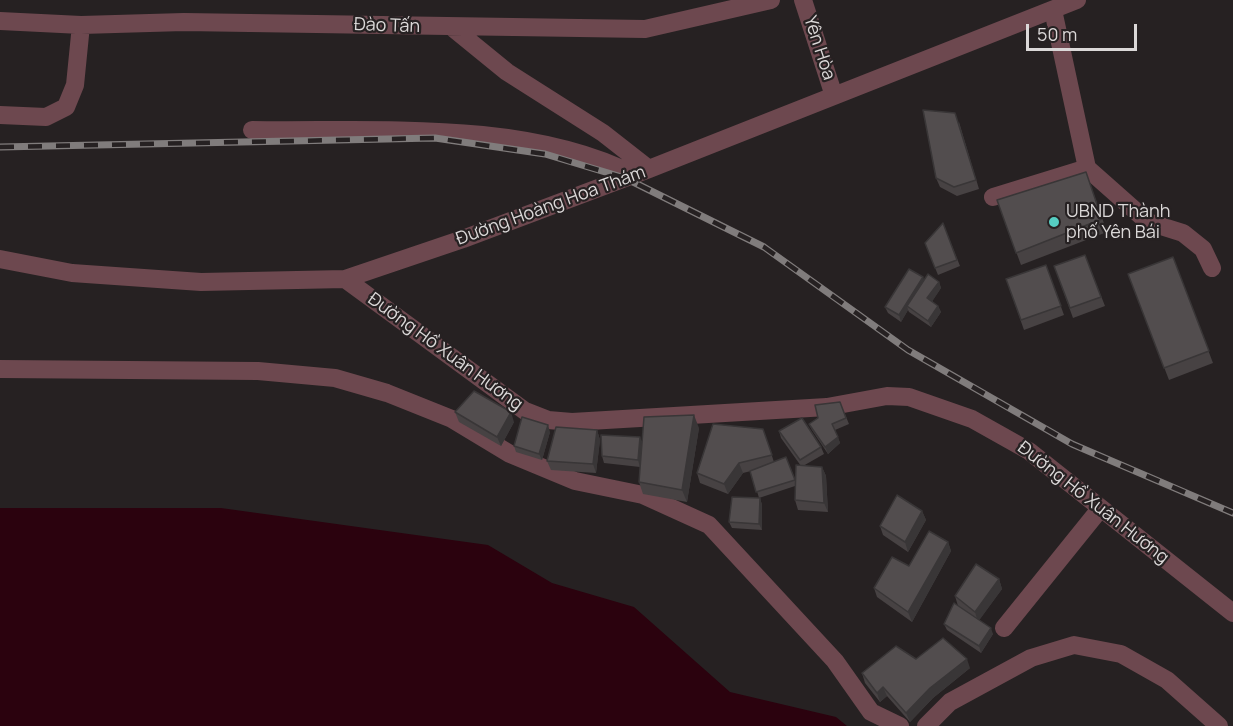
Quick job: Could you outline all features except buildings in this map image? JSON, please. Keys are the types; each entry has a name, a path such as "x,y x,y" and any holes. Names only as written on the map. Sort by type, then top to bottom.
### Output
{"street":[{"name":"Đào Tấn","path":"0,21 81,24 184,22 453,28 645,29 771,0"},
{"name":"Yên Hòa","path":"803,0 834,96"},
{"name":"Đường Hoàng Hoa Thám","path":"0,259 72,273 201,282 345,279 463,239 641,172 1077,0"},
{"path":"1053,10 1087,168 1148,222 1183,233 1203,249 1212,267"},
{"path":"0,115 46,117 66,108 75,85 81,24"},
{"path":"453,28 507,72 603,133 641,172"},
{"path":"252,130 409,130 488,136 608,162 641,172"},
{"path":"993,197 1087,168"},
{"name":"Đường Hồ Xuân Hương","path":"345,279 525,411 548,420 572,422 827,407 902,395 972,419 1012,440 1052,468 1100,509 1233,613"},
{"path":"0,369 258,371 335,378 387,393 452,419 510,454 575,481 642,495 709,525 835,661 871,711 900,726"},
{"path":"1004,628 1100,509"},
{"path":"926,726 950,702 1031,658 1074,645 1121,654 1167,680 1219,726"}],"shaded area":[{"path":"0,508 221,508 488,545 552,583 634,607 730,692 836,717 847,726 0,726"}],"railway":[{"path":"0,147 435,138 545,154 625,178 764,247 908,350 1072,444 1233,513"}],"place":[{"name":"UBND Thành phố Yên Bái","path":"1054,222"}]}
